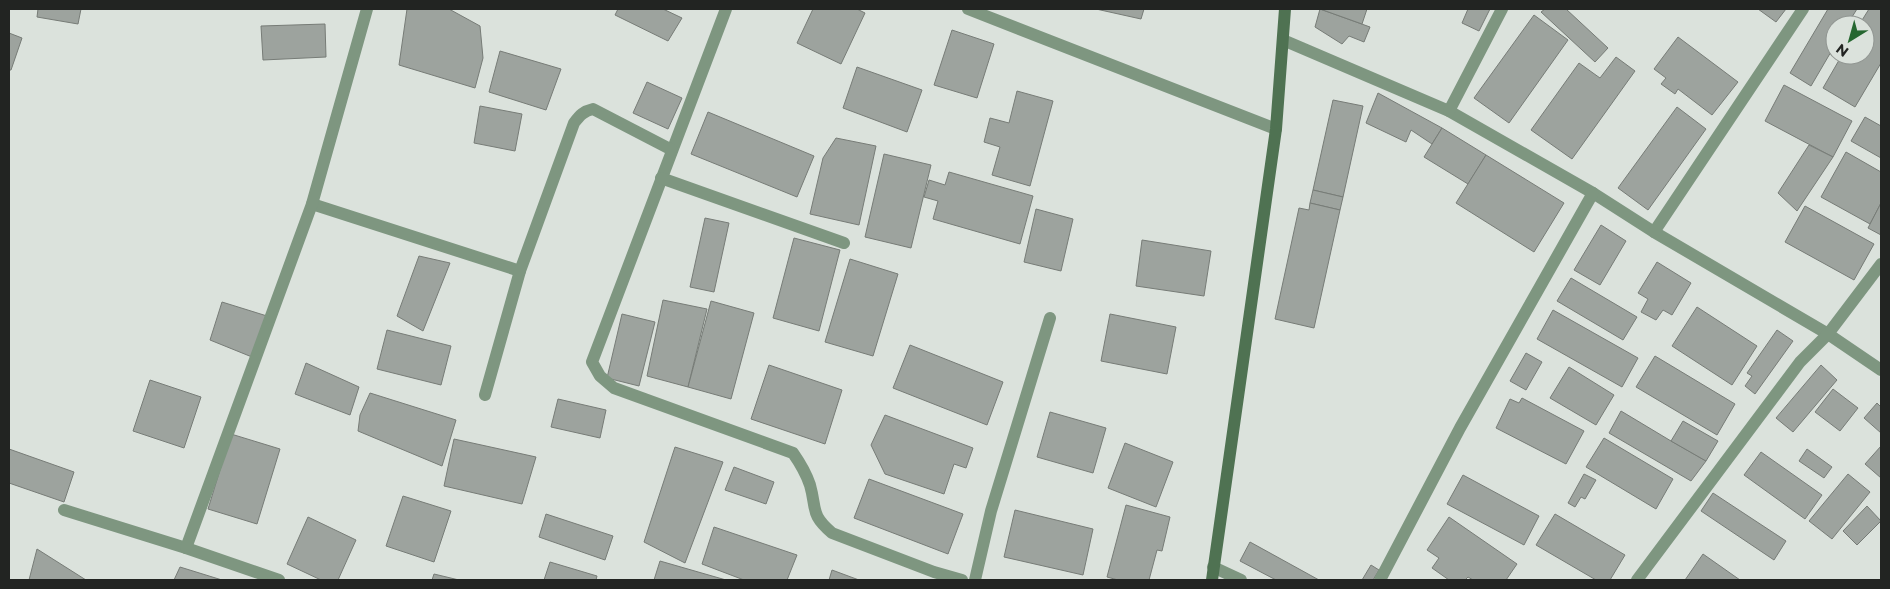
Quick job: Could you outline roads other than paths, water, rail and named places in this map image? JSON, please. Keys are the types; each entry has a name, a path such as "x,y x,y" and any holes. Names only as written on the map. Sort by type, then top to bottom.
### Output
{"street":[{"path":"186,548 312,204 368,9"},
{"path":"726,9 592,362 600,376 614,388 793,454 803,467 810,484 815,512 820,522 832,533 934,572 962,580"},
{"path":"968,9 1276,129"},
{"path":"1212,580 1276,129 1285,9"},
{"path":"1449,110 1502,9"},
{"path":"1654,232 1803,9"},
{"path":"1283,40 1449,110 1593,192 1654,232 1828,334 1881,370"},
{"path":"484,395 520,271 574,123 585,111 593,110 672,150"},
{"path":"661,178 844,243"},
{"path":"1380,580 1460,428 1593,192"},
{"path":"312,204 520,271"},
{"path":"1637,580 1800,362 1828,334 1881,264"},
{"path":"975,580 992,511 1050,318"},
{"path":"64,510 186,548 279,580"},
{"path":"1213,567 1241,580"}]}
